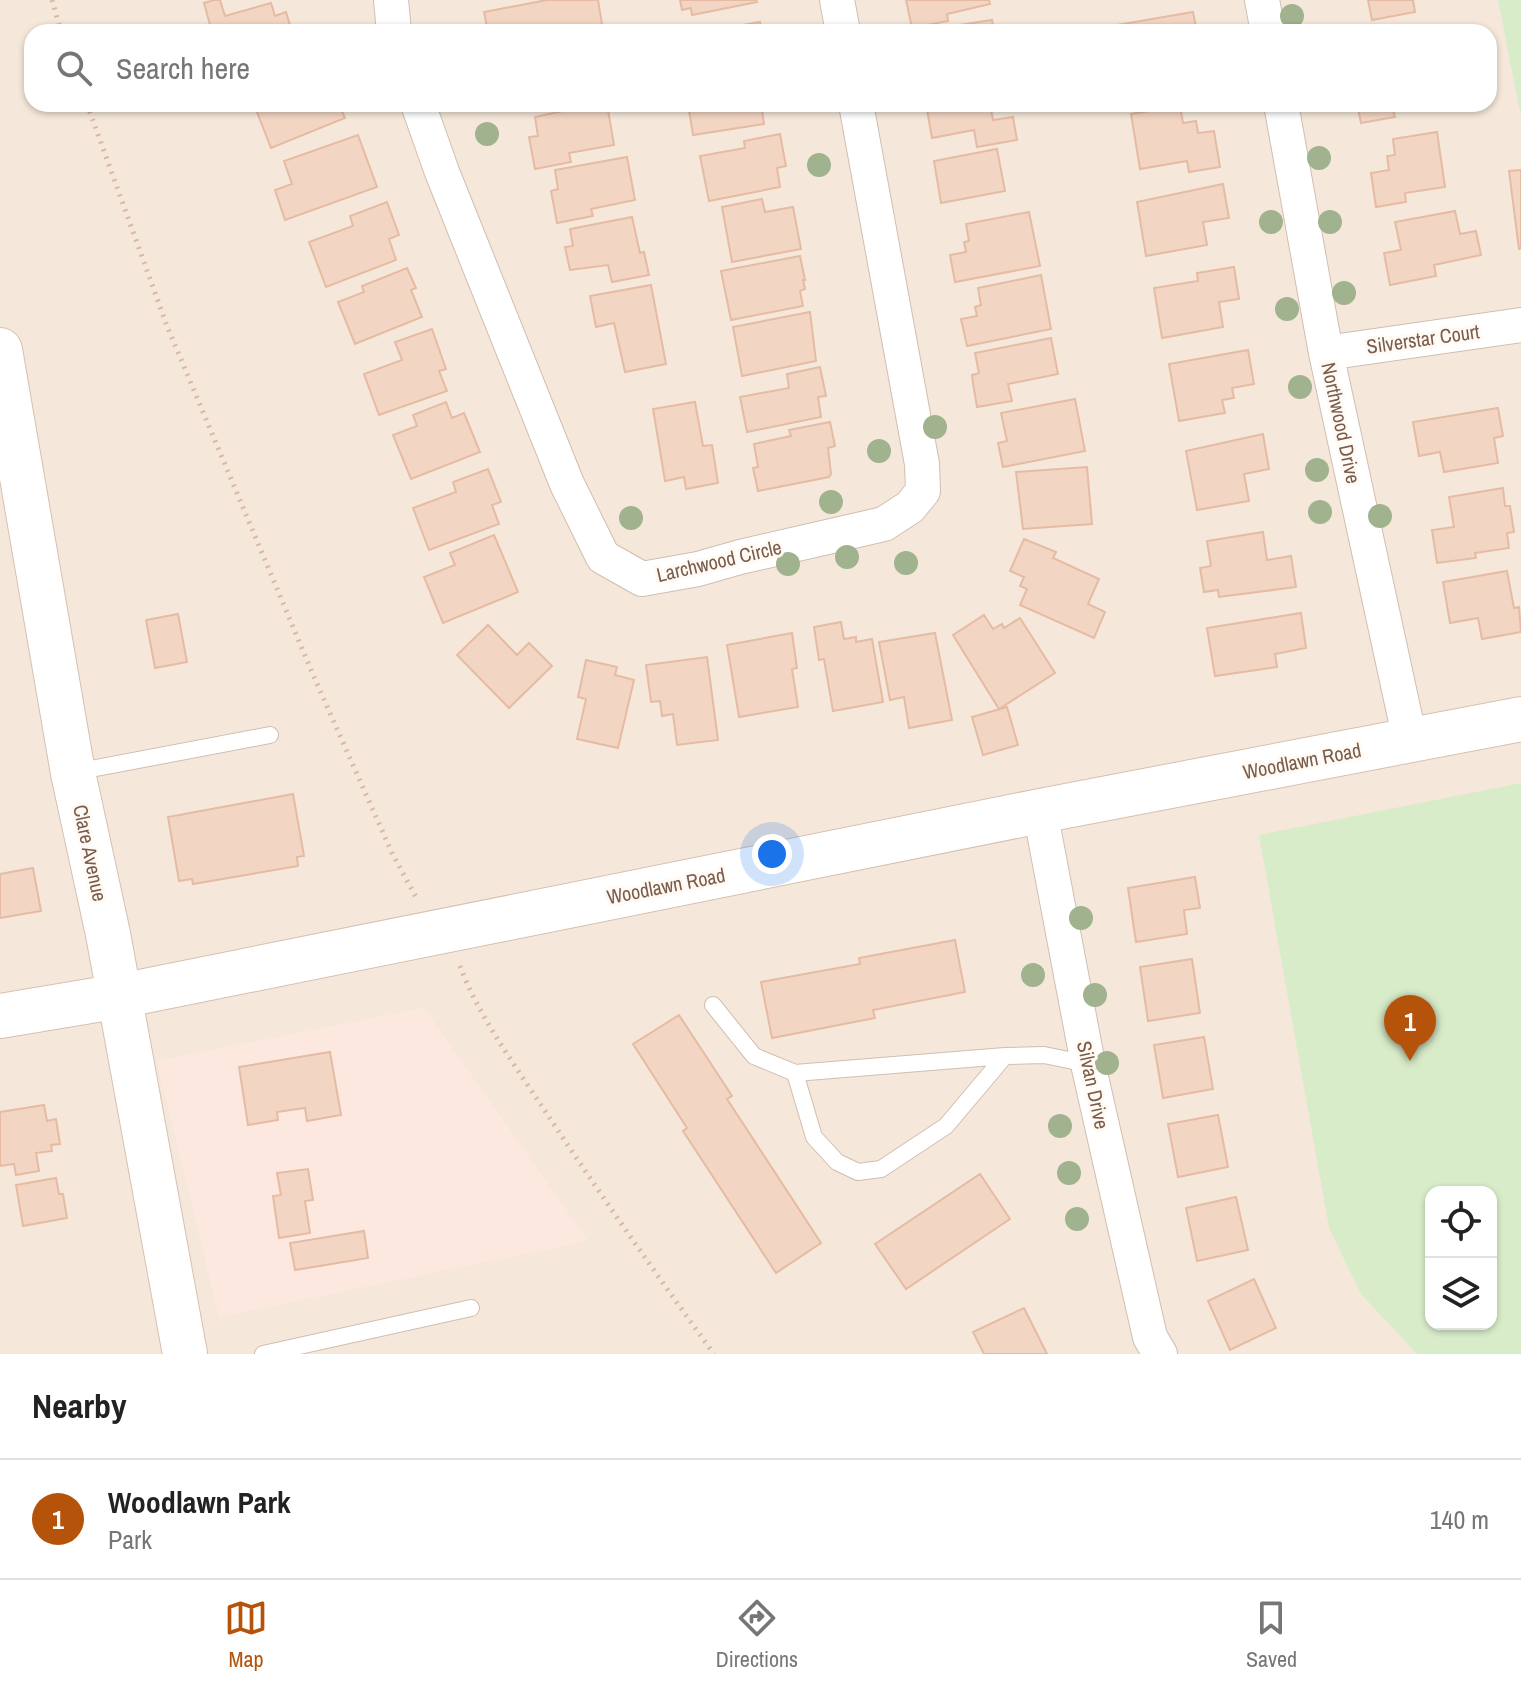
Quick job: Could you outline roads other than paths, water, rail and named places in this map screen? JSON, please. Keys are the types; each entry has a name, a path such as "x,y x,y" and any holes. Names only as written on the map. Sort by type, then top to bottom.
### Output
{"main road":[{"name":"Clare Avenue","path":"0,350 73,773 120,996 185,1354"},
{"name":"Woodlawn Road","path":"0,1016 120,996 1040,811 1521,719"}],"street":[{"path":"391,0 393,24"},
{"path":"837,0 842,24"},
{"path":"1262,0 1266,24"},
{"name":"Larchwood Circle","path":"421,112 567,484 603,557 642,579 698,569 884,524 910,507 923,491 922,464 857,112"},
{"name":"Northwood Drive","path":"1282,112 1326,353 1410,740"},
{"name":"Silverstar Court","path":"1326,353 1521,325"},
{"name":"Silvan Drive","path":"1040,811 1088,1064 1150,1337 1160,1354"}],"lane":[{"path":"73,773 270,735"},
{"path":"713,1005 754,1056 795,1073 1005,1056 1044,1055 1088,1064"},
{"path":"795,1073 814,1137 837,1162 858,1172 881,1169 946,1126 1005,1056"},
{"path":"263,1354 471,1308"}],"place":[{"name":"Woodlawn Park","path":"1410,1061"}]}
